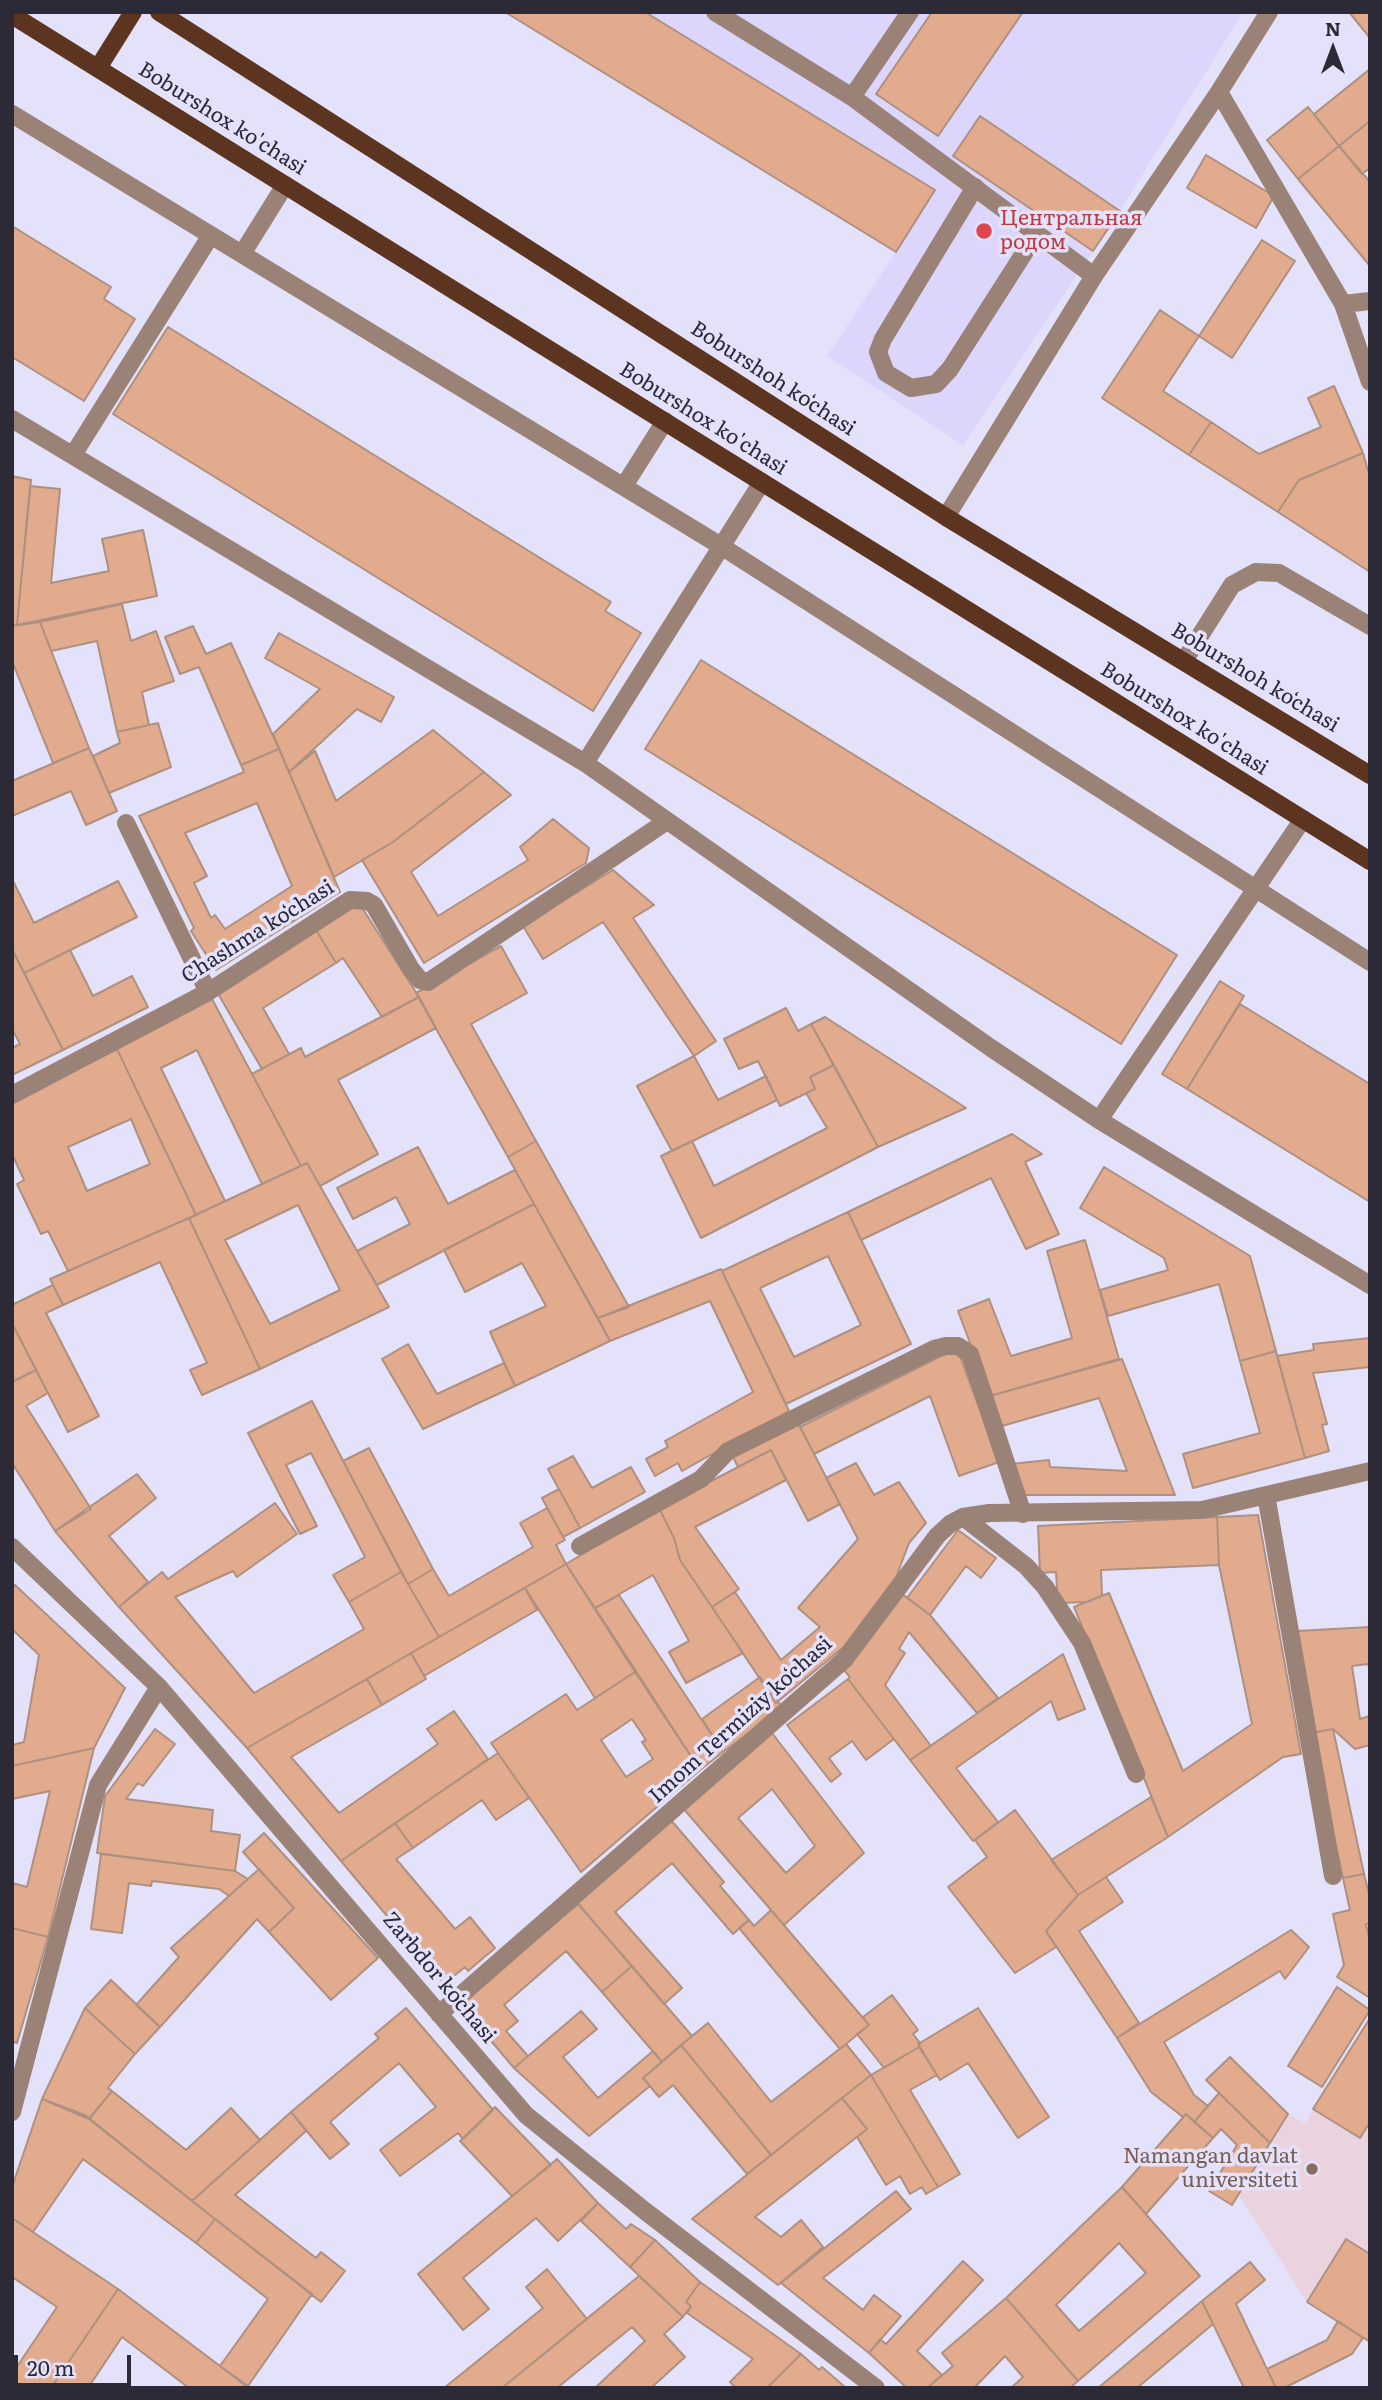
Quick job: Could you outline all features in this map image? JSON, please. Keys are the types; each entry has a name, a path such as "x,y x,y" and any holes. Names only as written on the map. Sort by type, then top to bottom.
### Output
{"main road":[{"path":"98,68 133,12"},
{"name":"Boburshoh koʻchasi","path":"159,12 946,517 1370,775"},
{"name":"Boburshox ko'chasi","path":"12,15 1370,861"}],"street":[{"path":"715,12 852,97 1094,276"},
{"path":"852,97 910,12"},
{"path":"946,517 1094,276 1219,92 1269,12"},
{"path":"1219,92 1343,304 1370,382"},
{"path":"12,114 721,546 1370,962"},
{"path":"242,254 285,185"},
{"path":"975,187 883,339 878,352 886,373 911,388 936,384 950,369 1037,233"},
{"path":"73,454 211,235"},
{"path":"1343,304 1370,301"},
{"path":"12,419 585,763 1099,1120 1370,1285"},
{"path":"624,486 664,421"},
{"path":"585,763 762,482"},
{"path":"1184,661 1232,585 1255,572 1279,573 1370,626"},
{"path":"1099,1120 1303,819"},
{"name":"Chashma koʻchasi","path":"12,1096 208,992 350,900 374,905 411,969 420,980 428,982 667,821"},
{"path":"126,823 208,992"},
{"path":"580,1546 701,1479 728,1451 934,1349 946,1346 958,1346 970,1354 1023,1514"},
{"path":"963,1517 989,1513 1202,1510 1370,1471"},
{"path":"1266,1495 1334,1876"},
{"path":"963,1517 1026,1566 1045,1587 1082,1643 1136,1774"},
{"name":"Imom Termiziy koʻchasi","path":"439,2014 775,1724 844,1660 937,1536 963,1517"},
{"name":"Zarbdor koʻchasi","path":"12,1547 159,1687 526,2115 645,2211 876,2388"},
{"path":"12,2112 98,1785 159,1687"}],"shaded area":[{"name":"Центральная родом","path":"505,12 1243,12 1120,211 963,445 827,356 896,252"},
{"name":"Namangan davlat universiteti","path":"1370,2018 1370,2342 1307,2302 1238,2194 1288,2114 1305,2123"}],"building":[{"path":"505,12 645,12 935,190 896,252"},
{"path":"932,12 1023,12 938,136 876,94"},
{"path":"1349,12 1370,12 1370,38"},
{"path":"1370,69 1370,121 1339,146 1314,114"},
{"path":"1308,107 1339,146 1298,179 1267,140"},
{"path":"980,116 1120,211 1093,251 953,156"},
{"path":"1370,121 1370,168 1362,174 1339,146"},
{"path":"1339,146 1370,182 1370,266 1298,179"},
{"path":"1206,155 1274,196 1256,228 1187,188"},
{"path":"12,226 111,287 104,299 135,319 84,401 12,357"},
{"path":"1262,240 1295,261 1232,358 1199,336"},
{"path":"1160,310 1199,336 1163,391 1211,422 1189,455 1102,398"},
{"path":"168,327 611,602 605,611 641,633 593,711 113,414"},
{"path":"1334,386 1363,453 1299,480 1278,512 1189,455 1211,422 1259,454 1321,427 1308,398"},
{"path":"1363,453 1370,478 1370,572 1278,512 1299,480"},
{"path":"12,476 31,480 17,625 12,626"},
{"path":"30,486 60,489 51,583 109,571 102,539 143,530 157,596 17,625"},
{"path":"122,604 131,641 156,631 174,681 142,692 149,725 117,732 97,641 51,651 40,622"},
{"path":"40,622 89,748 53,763 12,661 12,626"},
{"path":"193,626 206,654 231,643 279,749 241,765 199,667 180,674 165,637"},
{"path":"279,633 394,697 381,722 357,709 289,772 273,734 320,689 265,658"},
{"path":"701,660 1177,955 1121,1044 645,749"},
{"path":"158,723 171,767 109,793 93,756 120,743 117,732"},
{"path":"433,730 484,772 393,842 334,877 289,772 315,751 336,801"},
{"path":"89,748 117,811 86,825 71,791 12,816 12,781"},
{"path":"279,749 340,892 216,970 191,931 194,928 139,816 244,772 241,765","holes":["257,803 292,886 225,929 215,915 211,918 194,883 207,876 185,833"]},
{"path":"484,772 511,795 411,872 438,916 528,860 520,847 553,819 589,848 586,863 424,963 362,860 393,842"},
{"path":"613,870 654,905 633,918 716,1041 694,1056 603,922 543,959 523,926"},
{"path":"12,879 34,923 118,881 137,917 24,973 12,949"},
{"path":"359,903 419,997 382,1017 343,958 336,963 316,930"},
{"path":"316,930 336,963 263,1008 289,1054 262,1069 217,992"},
{"path":"501,946 527,993 471,1024 536,1141 508,1157 416,993"},
{"path":"12,949 63,1050 12,1075 12,1048 20,1044 12,1029"},
{"path":"70,950 93,996 132,976 148,1007 63,1050 24,973"},
{"path":"1220,981 1244,996 1187,1089 1162,1074"},
{"path":"419,997 436,1028 338,1080 378,1154 320,1186 307,1163 301,1166 252,1074 301,1048 305,1057"},
{"path":"212,999 301,1166 262,1184 197,1050 161,1068 225,1201 196,1215 117,1049"},
{"path":"1240,1004 1370,1084 1370,1202 1187,1089"},
{"path":"786,1008 798,1031 811,1024 834,1065 810,1077 815,1089 780,1106 758,1061 739,1069 724,1039"},
{"path":"825,1017 966,1108 878,1147 811,1024"},
{"path":"117,1049 196,1215 68,1271 48,1231 41,1234 17,1184 24,1180 12,1154 12,1102","holes":["131,1119 150,1164 87,1191 68,1147"]},
{"path":"694,1056 718,1100 766,1076 777,1100 672,1151 637,1086"},
{"path":"834,1065 878,1147 701,1238 661,1156 692,1141 714,1186 827,1128 806,1093 815,1089 810,1077"},
{"path":"1012,1134 1042,1154 1025,1162 1059,1234 1026,1249 991,1178 861,1240 848,1212"},
{"path":"536,1141 629,1307 598,1318 534,1204 508,1157"},
{"path":"418,1147 448,1204 515,1170 534,1204 377,1285 357,1251 410,1224 396,1197 353,1219 337,1188"},
{"path":"307,1163 389,1307 260,1369 189,1218","holes":["298,1205 340,1290 270,1324 225,1240"]},
{"path":"1104,1167 1250,1256 1276,1351 1240,1361 1219,1284 1108,1316 1100,1290 1168,1270 1164,1258 1080,1208"},
{"path":"534,1204 610,1341 515,1386 490,1332 546,1306 522,1263 465,1292 444,1250"},
{"path":"848,1212 911,1344 786,1404 722,1271","holes":["828,1256 861,1325 794,1357 760,1288"]},
{"path":"189,1218 260,1369 202,1395 190,1370 207,1363 160,1262 63,1305 50,1279"},
{"path":"1085,1240 1119,1359 990,1396 958,1311 989,1299 1011,1356 1072,1338 1047,1251"},
{"path":"721,1269 789,1411 682,1471 678,1463 655,1476 646,1459 668,1447 665,1441 753,1392 710,1301 610,1341 598,1318"},
{"path":"53,1285 63,1305 46,1313 99,1416 68,1432 12,1323 12,1305"},
{"path":"12,1323 36,1370 12,1382"},
{"path":"1370,1338 1370,1367 1313,1373 1327,1424 1322,1425 1329,1451 1305,1458 1277,1356 1314,1350 1313,1344"},
{"path":"408,1344 437,1394 504,1363 515,1386 423,1429 382,1359"},
{"path":"957,1348 999,1462 959,1476 930,1396 814,1454 800,1427"},
{"path":"1276,1351 1305,1458 1193,1488 1183,1454 1260,1433 1240,1361"},
{"path":"1122,1359 1175,1495 1020,1495 1010,1464 1049,1460 1050,1467 1127,1471 1099,1398 1002,1426 990,1396"},
{"path":"36,1370 48,1393 26,1406 91,1509 55,1531 12,1463 12,1382"},
{"path":"312,1401 401,1572 349,1602 333,1575 365,1557 311,1453 286,1465 317,1526 300,1534 248,1433"},
{"path":"797,1421 840,1504 808,1521 771,1450 738,1467 732,1455"},
{"path":"369,1448 433,1569 408,1584 343,1461"},
{"path":"771,1450 786,1480 695,1527 739,1589 712,1607 680,1560 674,1538 659,1508"},
{"path":"573,1456 592,1488 631,1467 645,1492 580,1528 548,1469"},
{"path":"856,1463 874,1495 899,1482 926,1523 909,1543 895,1580 851,1641 776,1703 712,1607 735,1592 781,1660 820,1627 798,1608 858,1539 826,1478"},
{"path":"137,1474 156,1498 109,1536 148,1582 119,1607 55,1531"},
{"path":"559,1489 580,1528 563,1537 542,1498"},
{"path":"275,1503 297,1534 237,1577 233,1571 175,1597 254,1693 364,1629 349,1602 401,1572 439,1637 247,1748 119,1607 162,1572 168,1579"},
{"path":"547,1508 565,1540 556,1545 566,1564 439,1637 408,1584 433,1569 449,1596 533,1547 520,1523"},
{"path":"659,1508 674,1538 680,1560 743,1653 686,1683 669,1652 689,1641 653,1575 595,1608 566,1564"},
{"path":"1258,1515 1301,1754 1283,1757 1168,1837 1074,1607 1109,1593 1183,1771 1252,1724 1219,1565 1217,1517"},
{"path":"1217,1517 1219,1565 1101,1570 1102,1596 1086,1602 1058,1603 1056,1572 1040,1573 1038,1526"},
{"path":"958,1530 996,1558 981,1578 966,1566 930,1615 907,1598"},
{"path":"566,1564 635,1672 595,1698 525,1588"},
{"path":"15,1585 125,1688 94,1748 12,1766 12,1745 24,1742 39,1655 12,1629 12,1588"},
{"path":"525,1588 537,1610 424,1676 411,1653"},
{"path":"901,1593 930,1615 998,1698 977,1713 909,1632 899,1649 905,1653 885,1685 931,1746 910,1760 844,1670"},
{"path":"619,1595 723,1752 700,1770 595,1608"},
{"path":"1370,1627 1370,1671 1368,1664 1352,1666 1360,1719 1370,1716 1370,1745 1355,1749 1333,1729 1312,1733 1297,1631"},
{"path":"411,1653 426,1679 382,1705 367,1679"},
{"path":"1063,1654 1085,1709 1058,1720 1051,1701 956,1768 998,1822 973,1841 910,1760"},
{"path":"635,1672 700,1770 581,1872 491,1743 566,1694 577,1710","holes":["632,1719 646,1740 642,1742 653,1759 626,1777 601,1740"]},
{"path":"760,1677 783,1708 723,1752 702,1719"},
{"path":"367,1679 382,1705 291,1757 339,1813 438,1744 427,1729 454,1711 488,1759 341,1861 247,1748"},
{"path":"848,1679 894,1739 866,1760 852,1741 829,1758 841,1774 831,1782 787,1725"},
{"path":"155,1729 175,1744 143,1786 138,1783 126,1799 213,1810 211,1831 240,1835 235,1871 97,1853 105,1796"},
{"path":"1333,1729 1364,1874 1343,1878 1312,1733"},
{"path":"772,1733 864,1853 784,1925 682,1807","holes":["772,1789 815,1846 786,1873 738,1818"]},
{"path":"94,1748 48,1937 12,1928 12,1883 27,1887 50,1791 12,1799 12,1766"},
{"path":"498,1753 529,1798 496,1820 482,1800 413,1848 395,1823"},
{"path":"1151,1797 1168,1837 1078,1895 1051,1860"},
{"path":"1015,1810 1078,1895 1046,1931 1056,1947 1015,1973 948,1887 987,1857 975,1840"},
{"path":"670,1819 724,1882 720,1886 749,1920 733,1934 672,1863 615,1912 682,1988 664,2004 575,1900"},
{"path":"395,1823 413,1848 396,1859 455,1929 470,1917 495,1948 468,1971 465,1967 444,1984 341,1861"},
{"path":"264,1833 378,1958 331,2000 269,1932 294,1908 243,1852"},
{"path":"101,1854 235,1871 248,1879 229,1896 219,1889 152,1881 151,1886 129,1883 122,1933 91,1929"},
{"path":"259,1869 294,1908 269,1932 257,1919 160,2027 136,2005 179,1957 171,1948"},
{"path":"1364,1874 1370,1898 1370,1923 1366,1924 1370,1942 1370,1998 1337,1977 1344,1965 1333,1914 1350,1910 1343,1878"},
{"path":"1106,1877 1123,1902 1079,1931 1139,2023 1117,2038 1046,1931 1078,1895"},
{"path":"578,1904 632,1966 602,1992 566,1951 504,2005 518,2021 506,2031 528,2056 514,2068 460,2004"},
{"path":"771,1910 869,2025 840,2049 739,1928 749,1920 754,1926"},
{"path":"12,1928 48,1937 17,2043 12,2041"},
{"path":"1291,1930 1309,1947 1285,1979 1280,1971 1164,2042 1194,2095 1208,2106 1194,2122 1186,2114 1183,2117 1151,2092 1117,2038"},
{"path":"632,1966 692,2036 662,2062 602,1992"},
{"path":"111,1980 160,2027 135,2054 85,2008"},
{"path":"1337,1987 1370,2010 1322,2087 1288,2066"},
{"path":"892,1995 918,2030 913,2034 920,2043 919,2047 884,2068 857,2034 869,2025 863,2017"},
{"path":"85,2008 135,2054 108,2088 112,2091 89,2119 42,2099"},
{"path":"406,2008 493,2110 463,2139 458,2133 400,2176 380,2150 436,2107 399,2063 330,2122 349,2144 330,2159 291,2112 379,2038 375,2034"},
{"path":"978,2008 1049,2117 1018,2138 968,2063 940,2080 918,2044"},
{"path":"581,2011 597,2029 563,2057 598,2098 653,2051 662,2062 643,2078 650,2086 589,2136 514,2068"},
{"path":"1370,2018 1370,2122 1360,2138 1313,2109"},
{"path":"708,2023 771,2102 846,2044 871,2075 771,2155 681,2045"},
{"path":"681,2045 771,2155 747,2174 673,2085 659,2097 643,2078"},
{"path":"919,2047 937,2075 910,2090 960,2174 938,2187 871,2075"},
{"path":"1230,2057 1288,2114 1270,2143 1206,2080"},
{"path":"871,2075 938,2187 926,2194 922,2187 910,2194 900,2176 886,2185 857,2137 867,2129 842,2098"},
{"path":"112,2091 186,2150 231,2108 260,2140 192,2201 89,2119"},
{"path":"1219,2093 1270,2143 1232,2205 1209,2191 1237,2145 1221,2129 1213,2138 1194,2122"},
{"path":"842,2098 867,2129 755,2217 781,2237 801,2220 823,2247 778,2285 692,2219"},
{"path":"42,2099 85,2115 215,2219 196,2243 83,2159 33,2232 12,2218 12,2187"},
{"path":"495,2107 551,2165 512,2196 460,2141"},
{"path":"291,2112 306,2131 235,2195 316,2258 321,2252 345,2271 321,2302 192,2201"},
{"path":"1186,2114 1213,2138 1146,2214 1122,2187"},
{"path":"557,2159 598,2203 558,2241 536,2218 463,2278 489,2309 463,2330 418,2274"},
{"path":"1122,2187 1200,2276 1078,2381 1006,2298","holes":["1119,2243 1146,2273 1079,2331 1056,2305"]},
{"path":"896,2191 911,2209 823,2278 863,2310 874,2295 901,2316 869,2353 781,2283"},
{"path":"598,2203 626,2229 631,2224 655,2240 630,2267 581,2221"},
{"path":"12,2218 118,2289 51,2388 12,2388 12,2374 57,2307 12,2277"},
{"path":"215,2219 312,2294 248,2386 220,2366 268,2299 196,2243"},
{"path":"1346,2239 1370,2254 1370,2342 1307,2302"},
{"path":"655,2240 700,2282 686,2302 691,2306 683,2317 630,2267"},
{"path":"963,2261 983,2280 917,2351 942,2375 927,2388 907,2388 869,2353 880,2339 886,2344"},
{"path":"1250,2262 1265,2280 1236,2304 1276,2388 1244,2388 1202,2301"},
{"path":"547,2269 587,2319 502,2388 444,2388 543,2308 526,2287"},
{"path":"639,2276 683,2317 664,2334 685,2357 651,2388 595,2388 645,2341 632,2327 557,2388 502,2388"},
{"path":"700,2282 801,2354 767,2388 736,2388 730,2382 753,2359 687,2313 691,2306 686,2302"},
{"path":"118,2289 249,2388 189,2388 122,2337 88,2388 51,2388"},
{"path":"1006,2298 1078,2381 1070,2388 1011,2388 1023,2377 1005,2356 974,2388 927,2388 953,2366 942,2353"},
{"path":"1202,2301 1213,2324 1137,2388 1098,2388"},
{"path":"1338,2321 1363,2338 1352,2354 1284,2388 1276,2388 1267,2369 1327,2340"},
{"path":"801,2354 819,2370 822,2367 846,2388 767,2388"}],"place":[{"name":"Центральная родом","path":"984,231"},
{"name":"Namangan davlat universiteti","path":"1312,2169"}]}
